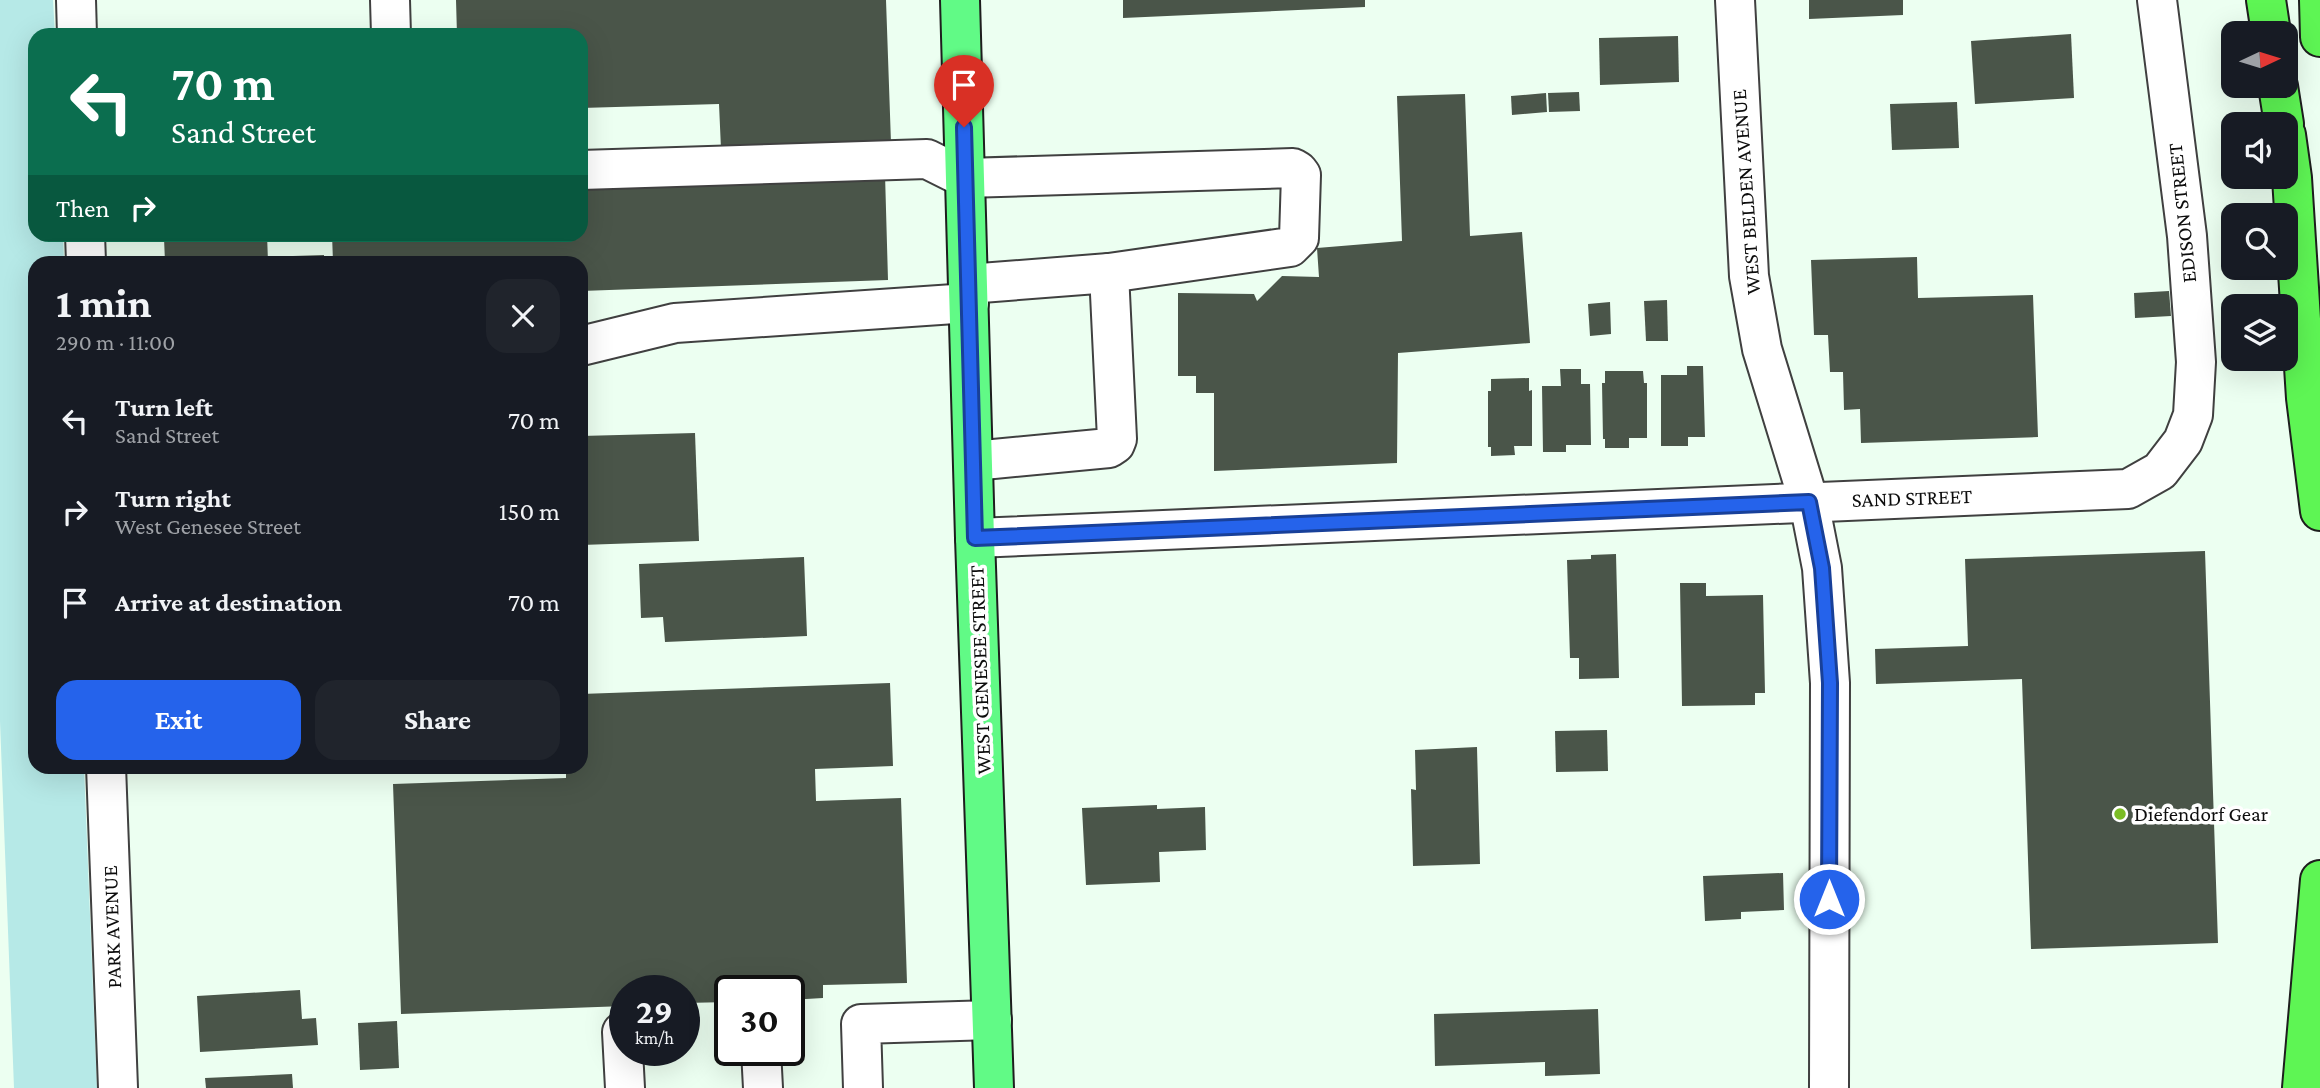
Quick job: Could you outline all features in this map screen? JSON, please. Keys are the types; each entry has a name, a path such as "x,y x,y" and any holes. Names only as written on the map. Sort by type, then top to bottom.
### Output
{"highway":[{"path":"2266,0 2269,21"},
{"path":"2319,0 2320,37"},
{"path":"2293,189 2306,398 2320,511"},
{"path":"2302,1088 2320,880"}],"main road":[{"name":"WEST GENESEE STREET","path":"960,0 994,1088"}],"street":[{"path":"76,0 77,28"},
{"path":"390,0 391,28"},
{"name":"WEST BELDEN AVENUE","path":"1735,0 1749,276 1762,349 1809,502 1822,568 1830,683 1829,1088"},
{"name":"EDISON STREET","path":"2157,0 2187,236 2196,362 2193,415 2189,426"},
{"path":"588,170 927,159 965,178 1293,169 1301,175 1299,238 1290,247 968,294 675,323 588,344"},
{"path":"973,461 1109,447 1115,444 1117,439 1109,273"},
{"name":"SAND STREET","path":"975,538 2128,489 2160,471 2183,441 2189,426"},
{"name":"PARK AVENUE","path":"106,774 118,1088"},
{"path":"863,1088 861,1024 992,1020"},
{"path":"624,1066 625,1088"},
{"path":"762,1066 763,1088"}],"shaded area":[{"path":"0,0 53,0 55,28 28,28 28,242 63,242 64,256 28,256 28,774 84,774 97,1088 14,1088 0,721"}],"building":[{"path":"456,0 886,0 891,143 721,149 719,104 588,108 588,28 457,28"},
{"path":"1123,0 1365,0 1365,7 1123,18"},
{"path":"1809,0 1903,0 1903,15 1809,19"},
{"path":"2071,34 2074,98 1975,104 1971,41"},
{"path":"1678,36 1679,82 1600,85 1599,38"},
{"path":"1579,92 1580,111 1549,112 1548,93"},
{"path":"1546,93 1547,112 1512,115 1511,96"},
{"path":"1465,94 1470,236 1522,232 1530,343 1398,353 1397,463 1214,471 1214,393 1196,393 1196,376 1178,376 1178,293 1254,294 1257,301 1282,276 1319,277 1317,248 1402,241 1397,96"},
{"path":"1957,102 1959,148 1892,150 1890,104"},
{"path":"885,174 888,280 588,291 588,256 333,256 332,242 588,242 588,184"},
{"path":"164,242 267,242 268,256 165,256"},
{"path":"1917,257 1918,298 2033,295 2038,437 1861,443 1860,409 1844,410 1843,372 1830,372 1828,335 1814,335 1811,260"},
{"path":"2169,291 2171,316 2135,318 2134,293"},
{"path":"1667,300 1668,341 1646,341 1644,301"},
{"path":"1610,302 1611,334 1590,336 1588,304"},
{"path":"1687,366 1703,366 1705,437 1688,437 1688,446 1661,446 1661,375 1687,375"},
{"path":"1560,369 1581,369 1581,384 1590,384 1591,445 1566,445 1566,452 1543,452 1542,386 1561,386"},
{"path":"1605,371 1643,371 1644,383 1647,383 1647,438 1629,438 1629,448 1605,448 1602,383 1605,383"},
{"path":"1529,378 1529,391 1532,390 1532,446 1514,446 1515,455 1491,456 1491,447 1488,447 1488,391 1491,391 1491,379"},
{"path":"695,433 699,541 588,545 588,436"},
{"name":"Diefendorf Gear","path":"2205,551 2218,943 2031,949 2022,679 1876,684 1875,649 1968,646 1965,559"},
{"path":"1616,554 1619,678 1579,679 1579,658 1570,658 1567,560"},
{"path":"804,557 807,636 665,642 663,617 641,618 639,564"},
{"path":"1680,583 1706,583 1706,596 1763,595 1765,693 1755,693 1755,705 1682,706"},
{"path":"890,683 893,766 815,769 816,801 901,798 907,983 823,985 823,998 805,999 805,975 714,975 714,1002 700,1003 700,975 609,975 609,1007 401,1014 393,784 566,778 566,774 588,774 588,694"},
{"path":"1607,730 1608,771 1556,772 1555,731"},
{"path":"1477,747 1480,864 1413,866 1411,789 1416,790 1415,750"},
{"path":"1157,805 1157,809 1205,807 1206,850 1159,852 1160,882 1086,885 1082,808"},
{"path":"1783,873 1784,910 1741,912 1741,919 1705,921 1703,876"},
{"path":"300,990 302,1019 316,1018 318,1045 200,1052 197,996"},
{"path":"1598,1009 1600,1074 1545,1076 1545,1062 1435,1066 1434,1014"},
{"path":"397,1021 399,1068 360,1070 358,1023"},
{"path":"292,1074 293,1088 206,1088 205,1078"}],"place":[{"name":"Diefendorf Gear","path":"2120,814"}],"route":[{"path":"964,127 975,538 1809,502 1822,568 1830,683 1829,899"}]}
